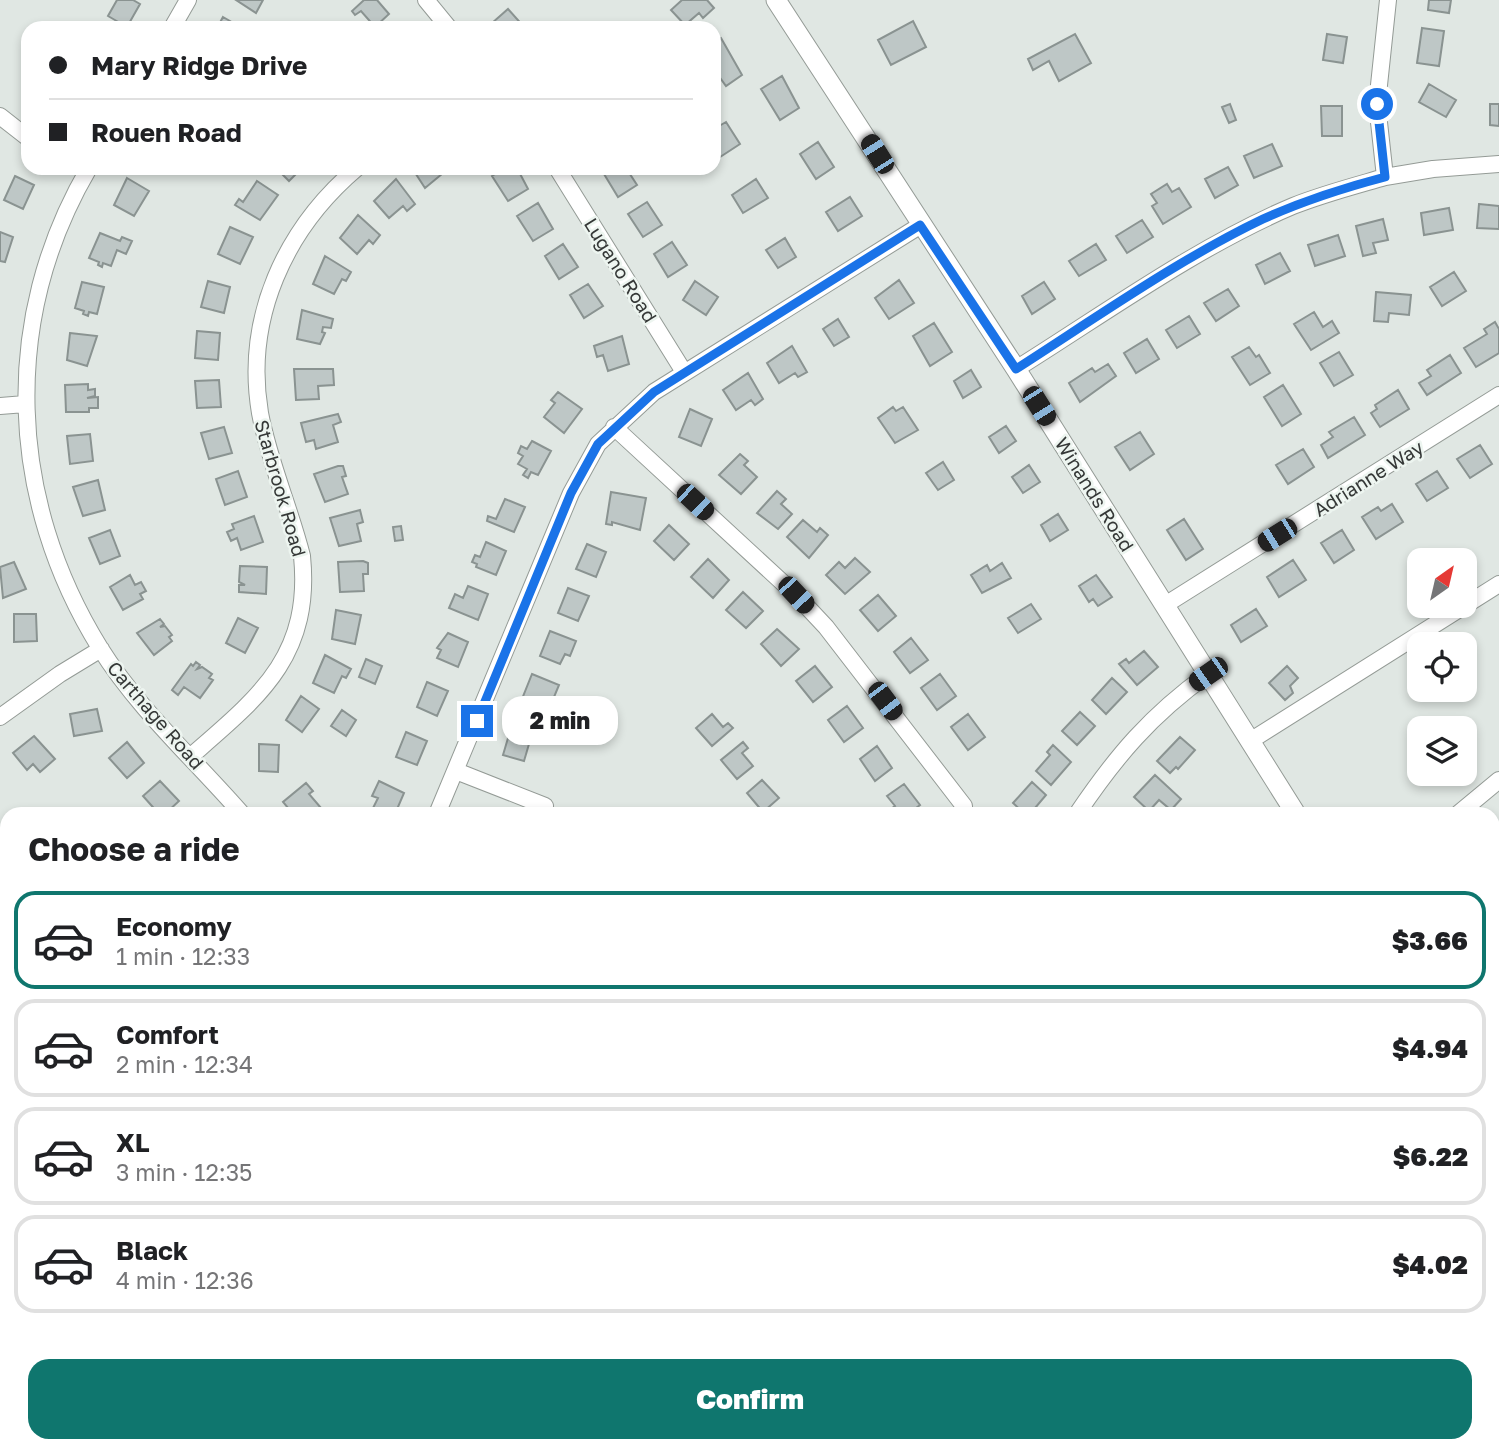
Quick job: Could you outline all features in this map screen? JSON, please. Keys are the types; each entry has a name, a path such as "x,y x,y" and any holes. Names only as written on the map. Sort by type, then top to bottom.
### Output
{"street":[{"path":"176,21 188,0"},
{"path":"426,0 443,21"},
{"name":"Winands Road","path":"776,0 1016,369 1292,807"},
{"path":"1385,177 1377,104 1388,0"},
{"path":"0,116 21,132"},
{"path":"1016,369 1220,242 1261,220 1337,190 1385,177 1433,169 1499,164"},
{"name":"Carthage Road","path":"82,175 42,279 27,355 25,404 34,490 61,573 101,649 125,683 236,807"},
{"name":"Starbrook Road","path":"191,756 252,703 267,685 291,645 299,619 304,575 302,556 260,413 256,377 258,344 265,306 282,260 318,207 350,175"},
{"name":"Lugano Road","path":"561,175 684,372"},
{"path":"440,807 571,493 598,444 654,392 920,225"},
{"name":"Adrianne Way","path":"1165,605 1499,395"},
{"path":"0,406 25,404"},
{"path":"614,427 796,595 826,627 964,806"},
{"path":"1250,741 1499,584"},
{"path":"0,718 60,674 101,649"},
{"path":"1082,807 1129,741 1171,700 1208,674"},
{"path":"456,771 545,806"},
{"path":"1466,807 1499,779"}],"building":[{"path":"117,0 133,0 140,4 130,21 117,21 108,16"},
{"path":"236,0 263,0 256,13"},
{"path":"364,0 377,0 389,14 381,21 370,21 361,11 355,15 352,11"},
{"path":"682,0 707,0 714,8 703,18 699,13 690,21 681,21 671,10"},
{"path":"1429,0 1451,0 1449,13 1428,10"},
{"path":"508,9 519,21 494,21"},
{"path":"913,21 926,47 891,65 878,40"},
{"path":"1422,28 1444,31 1439,66 1417,63"},
{"path":"1075,34 1091,63 1059,81 1049,61 1033,70 1028,59"},
{"path":"1327,34 1347,37 1343,63 1323,60"},
{"path":"721,38 742,75 726,86 721,79"},
{"path":"782,76 799,108 780,120 761,89"},
{"path":"1429,84 1456,100 1446,117 1419,102"},
{"path":"1230,104 1236,120 1229,123 1222,107"},
{"path":"1490,104 1499,104 1499,126 1490,125"},
{"path":"1321,106 1342,106 1342,136 1322,136"},
{"path":"726,122 740,144 721,156 721,125"},
{"path":"818,142 834,167 816,179 800,154"},
{"path":"1272,144 1282,166 1254,178 1244,156"},
{"path":"1228,167 1238,185 1215,198 1205,179"},
{"path":"283,175 295,175 289,181"},
{"path":"417,175 441,175 425,188"},
{"path":"521,175 528,189 508,201 492,176"},
{"path":"605,175 631,175 637,185 618,197"},
{"path":"15,176 34,185 23,209 4,200"},
{"path":"127,178 149,191 134,216 114,205"},
{"path":"396,179 415,204 407,211 403,206 389,218 374,201"},
{"path":"756,179 768,198 743,213 732,195"},
{"path":"257,181 278,195 260,220 235,205 239,199 243,202"},
{"path":"1167,184 1172,192 1179,188 1191,207 1163,224 1152,206 1157,203 1151,194"},
{"path":"850,197 862,216 838,231 826,212"},
{"path":"647,202 662,225 643,237 628,214"},
{"path":"538,203 553,229 533,241 517,216"},
{"path":"1479,204 1499,206 1499,229 1477,228"},
{"path":"1449,208 1453,230 1424,235 1421,213"},
{"path":"358,215 380,235 373,244 369,240 357,254 340,238"},
{"path":"1383,219 1388,240 1373,243 1376,253 1363,256 1356,226"},
{"path":"1142,220 1153,237 1127,253 1116,236"},
{"path":"230,227 253,237 240,264 218,254"},
{"path":"0,232 13,237 5,262 0,261"},
{"path":"100,233 120,241 122,237 132,241 126,254 117,250 111,266 103,263 102,267 98,265 99,262 89,258"},
{"path":"1338,235 1345,256 1315,266 1308,245"},
{"path":"785,238 796,257 778,268 766,250"},
{"path":"672,242 687,265 668,277 654,254"},
{"path":"563,244 578,267 559,279 545,256"},
{"path":"1096,244 1106,260 1079,276 1069,261"},
{"path":"1280,253 1290,271 1265,284 1256,265"},
{"path":"325,256 351,272 346,281 342,279 334,294 313,284"},
{"path":"1454,272 1466,291 1442,306 1430,287"},
{"path":"899,280 914,303 889,319 875,298"},
{"path":"208,281 230,287 224,313 201,307"},
{"path":"695,281 718,297 706,315 683,300"},
{"path":"82,282 104,287 97,314 89,312 88,316 83,314 84,311 75,308"},
{"path":"1044,282 1055,299 1032,314 1022,296"},
{"path":"588,284 603,306 584,318 570,295"},
{"path":"1228,289 1239,306 1216,321 1204,303"},
{"path":"1376,292 1411,295 1409,315 1389,313 1388,322 1374,321"},
{"path":"302,310 333,319 331,328 323,327 322,332 325,333 320,344 297,339"},
{"path":"1314,312 1323,327 1332,321 1339,333 1311,350 1294,324"},
{"path":"1189,316 1200,334 1177,348 1166,330"},
{"path":"838,319 849,337 834,346 823,329"},
{"path":"1495,322 1499,329 1499,353 1476,367 1464,348 1487,334 1484,329"},
{"path":"934,323 952,352 930,366 913,336"},
{"path":"197,331 220,333 218,360 195,358"},
{"path":"70,333 97,336 87,366 67,360"},
{"path":"622,336 629,364 608,371 603,355 597,357 594,346"},
{"path":"1147,339 1159,359 1136,373 1124,353"},
{"path":"792,346 807,372 798,377 795,373 779,383 767,363"},
{"path":"1249,347 1256,357 1259,355 1270,373 1250,385 1232,357"},
{"path":"1339,352 1353,375 1334,386 1320,363"},
{"path":"1450,355 1461,373 1427,395 1419,383 1431,376 1427,370"},
{"path":"1108,364 1116,376 1080,402 1069,383 1092,368 1095,372"},
{"path":"294,369 333,369 334,385 318,386 319,399 296,400"},
{"path":"971,370 981,387 963,398 954,381"},
{"path":"748,373 763,399 755,405 751,400 736,410 723,390"},
{"path":"219,380 221,407 197,408 195,381"},
{"path":"88,384 88,390 95,389 95,396 87,398 98,397 98,408 89,408 89,412 66,412 65,385"},
{"path":"1283,385 1301,414 1282,426 1264,397"},
{"path":"1398,390 1409,409 1380,427 1371,413 1377,409 1375,405"},
{"path":"558,392 582,409 564,433 544,417 555,403 551,400"},
{"path":"893,407 896,411 903,407 918,430 895,443 878,418"},
{"path":"690,409 712,419 701,446 679,437"},
{"path":"338,414 341,422 333,425 338,442 316,449 314,440 306,442 301,423"},
{"path":"1354,417 1365,435 1328,458 1321,445 1333,437 1329,432"},
{"path":"1006,426 1016,441 999,453 989,437"},
{"path":"224,427 232,453 209,459 201,433"},
{"path":"1140,432 1154,454 1130,470 1115,447"},
{"path":"90,434 93,461 70,464 67,436"},
{"path":"532,441 551,451 538,475 531,472 528,478 523,475 527,469 518,464 523,456 518,453 521,446 527,449"},
{"path":"1480,445 1492,464 1470,478 1457,459"},
{"path":"1303,449 1314,467 1288,484 1276,465"},
{"path":"740,454 748,461 744,465 757,477 741,494 719,475"},
{"path":"943,462 954,480 938,490 926,473"},
{"path":"1029,465 1040,482 1023,493 1012,477"},
{"path":"343,466 346,476 342,477 348,494 325,502 314,474"},
{"path":"238,471 247,497 225,505 216,479"},
{"path":"1437,471 1448,488 1427,501 1416,484"},
{"path":"98,480 105,510 83,516 73,487"},
{"path":"777,491 786,499 781,504 792,514 778,529 757,513"},
{"path":"611,492 646,498 640,530 612,522 612,525 606,524"},
{"path":"505,499 525,507 514,532 487,521 488,516 496,519"},
{"path":"1392,504 1403,522 1376,539 1362,517 1378,507 1381,511"},
{"path":"360,510 363,522 357,524 361,541 339,546 330,518"},
{"path":"1058,514 1068,530 1050,541 1041,525"},
{"path":"254,516 263,542 241,550 237,538 231,541 227,532 234,529 232,524"},
{"path":"1184,519 1203,549 1186,560 1167,530"},
{"path":"803,520 817,532 820,528 828,535 809,558 787,537"},
{"path":"669,525 689,544 674,560 654,541"},
{"path":"401,526 403,540 395,541 393,527"},
{"path":"110,530 120,556 100,564 89,538"},
{"path":"1342,530 1354,550 1334,563 1321,543"},
{"path":"486,542 506,551 496,575 476,567 477,564 472,562 475,555 480,557"},
{"path":"587,544 606,552 596,577 576,569"},
{"path":"855,558 870,572 845,594 826,575 839,562 845,568"},
{"path":"708,559 729,580 713,598 691,577"},
{"path":"1293,560 1306,580 1279,597 1267,577"},
{"path":"14,562 26,589 3,598 0,567"},
{"path":"338,562 368,563 368,574 363,574 364,591 340,592"},
{"path":"1002,563 1011,578 982,593 971,575 987,565 990,571"},
{"path":"240,566 267,567 266,594 239,592 239,585 245,585 239,582"},
{"path":"130,575 135,585 141,582 146,591 140,594 143,599 123,610 110,587"},
{"path":"1096,575 1112,597 1098,606 1093,599 1089,602 1079,586"},
{"path":"468,586 488,594 478,620 449,608 455,594 463,598"},
{"path":"568,588 589,596 578,621 558,613"},
{"path":"743,592 763,611 746,628 726,610"},
{"path":"878,595 896,616 878,631 860,610"},
{"path":"1031,604 1041,619 1018,633 1008,618"},
{"path":"1256,609 1267,626 1241,642 1231,625"},
{"path":"336,610 361,615 355,644 332,639"},
{"path":"14,614 36,614 37,641 14,642"},
{"path":"238,618 258,628 245,653 226,643"},
{"path":"160,619 164,624 160,627 165,626 172,635 169,637 172,641 154,655 137,633"},
{"path":"777,629 799,649 781,666 761,644"},
{"path":"550,631 576,641 570,656 565,654 560,664 540,656"},
{"path":"448,633 468,642 458,667 437,658 441,650 437,648"},
{"path":"911,638 928,660 910,673 894,652"},
{"path":"1144,651 1158,667 1137,685 1119,664 1126,659 1129,663"},
{"path":"325,655 351,669 346,678 342,676 334,693 313,683"},
{"path":"366,659 382,666 375,684 359,677"},
{"path":"196,662 200,665 197,669 202,667 212,674 209,678 213,680 200,698 184,687 178,695 172,690 191,664 193,666"},
{"path":"815,666 832,687 813,702 796,681"},
{"path":"1287,666 1298,678 1290,686 1293,693 1285,700 1269,683"},
{"path":"532,674 559,685 552,702 545,699 542,707 538,706 537,709 525,704 526,701 522,699"},
{"path":"940,674 956,696 937,710 921,688"},
{"path":"1112,678 1127,692 1106,714 1092,700"},
{"path":"427,682 448,691 437,716 417,707"},
{"path":"301,696 319,709 302,732 286,720"},
{"path":"847,706 863,728 844,742 828,720"},
{"path":"97,709 102,731 74,736 70,714"},
{"path":"342,710 356,720 346,736 331,726"},
{"path":"1080,712 1095,726 1077,745 1062,731"},
{"path":"712,714 723,727 728,723 733,728 712,746 696,728"},
{"path":"968,714 985,737 968,750 951,727"},
{"path":"513,721 534,727 524,761 503,755"},
{"path":"406,732 427,741 417,765 396,757"},
{"path":"34,736 55,759 40,772 33,764 27,770 13,753"},
{"path":"1180,737 1195,750 1178,769 1176,767 1170,773 1157,761"},
{"path":"127,742 144,763 127,778 109,758"},
{"path":"743,742 748,748 742,753 753,766 737,779 721,760"},
{"path":"259,744 279,745 278,772 259,771"},
{"path":"1053,745 1071,762 1051,785 1036,771 1050,755 1047,752"},
{"path":"877,746 892,768 875,781 860,759"},
{"path":"1155,775 1181,799 1174,807 1167,807 1159,800 1153,807 1145,807 1134,797"},
{"path":"762,780 779,798 769,807 759,807 747,793"},
{"path":"160,781 179,801 173,807 153,807 143,796"},
{"path":"379,781 404,793 398,807 374,807 378,798 372,796"},
{"path":"1032,782 1046,795 1036,807 1017,807 1013,803"},
{"path":"306,783 313,791 309,794 320,807 287,807 283,802"},
{"path":"904,784 920,805 894,807 887,796"}],"route":[{"path":"477,721 585,465 598,444 614,427 654,392 920,225 1016,369 1220,242 1261,220 1337,190 1385,177 1378,133 1377,104"}]}
